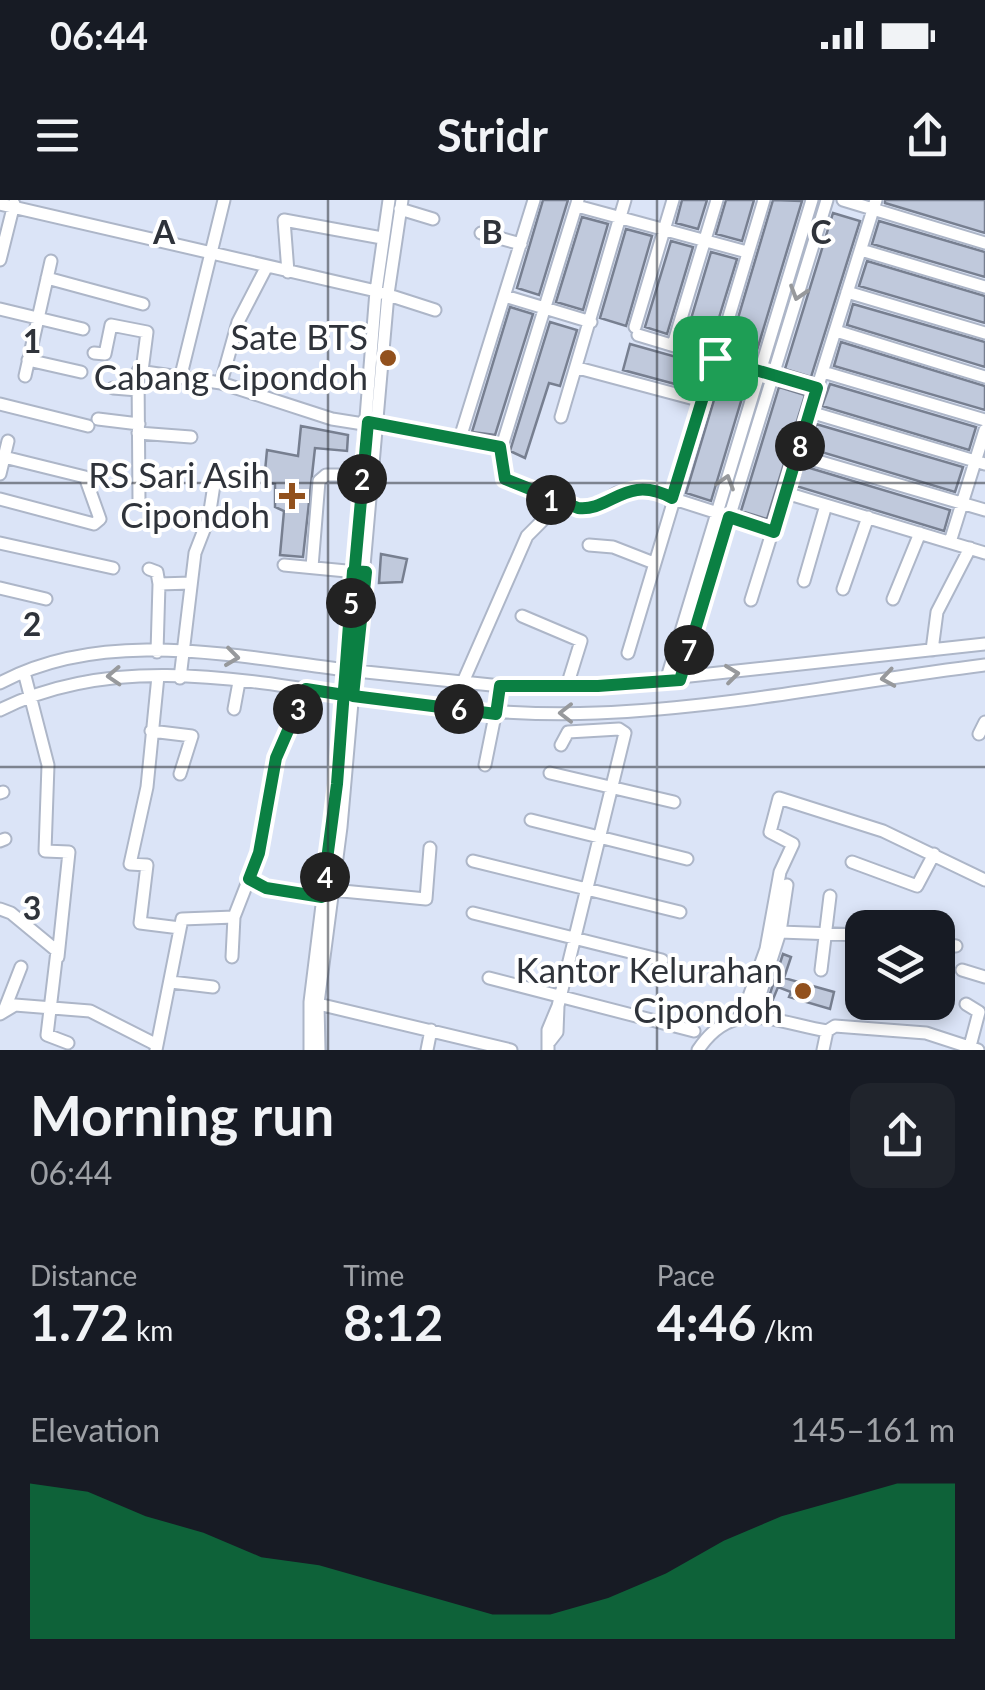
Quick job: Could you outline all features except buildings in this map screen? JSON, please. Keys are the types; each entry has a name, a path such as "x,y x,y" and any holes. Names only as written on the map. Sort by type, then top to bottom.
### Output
{"street":[{"path":"181,375 224,200"},
{"path":"382,293 382,238 389,200"},
{"path":"460,438 534,200"},
{"path":"561,417 626,200"},
{"path":"673,200 636,331 817,388"},
{"path":"672,345 717,200"},
{"path":"628,653 764,200"},
{"path":"767,373 812,200"},
{"path":"673,680 767,373 827,200"},
{"path":"843,200 875,205 985,243"},
{"path":"747,252 577,203 500,447 505,479 550,500 590,510 617,493 648,491 774,532"},
{"path":"0,204 14,204 211,256 382,293 435,310"},
{"path":"0,260 14,204"},
{"path":"362,543 367,422 382,293 401,205 433,219"},
{"path":"752,600 875,205"},
{"path":"288,272 284,220 382,238"},
{"path":"481,232 521,244"},
{"path":"860,250 985,287"},
{"path":"24,376 51,261"},
{"path":"220,383 238,322 266,268"},
{"path":"47,278 144,304"},
{"path":"847,292 985,333"},
{"path":"505,296 591,322"},
{"path":"0,309 82,329"},
{"path":"94,353 106,354 111,325 139,328 147,332 142,371"},
{"path":"836,331 985,376"},
{"path":"28,360 81,372"},
{"path":"578,368 702,401"},
{"path":"139,502 138,371 220,383 332,419 500,447"},
{"path":"823,372 985,420"},
{"path":"113,388 138,390"},
{"path":"0,404 191,437"},
{"path":"810,412 980,462"},
{"path":"318,1050 323,894 347,693 351,571 362,543 367,422"},
{"path":"950,542 980,462 985,430"},
{"path":"0,474 8,441"},
{"path":"797,455 985,510"},
{"path":"0,499 94,524 100,519 84,477 4,457"},
{"path":"180,676 192,583 216,472"},
{"path":"312,567 319,481 340,474 363,474"},
{"path":"786,493 985,552"},
{"path":"463,682 528,536 544,518 550,500"},
{"path":"804,581 826,505"},
{"path":"843,589 868,517"},
{"path":"893,599 920,533"},
{"path":"0,543 113,568"},
{"path":"589,546 613,547 654,563"},
{"path":"932,650 937,612 970,548"},
{"path":"284,565 351,571"},
{"path":"149,569 156,572 159,584 156,652"},
{"path":"159,584 192,583"},
{"path":"0,588 46,599"},
{"path":"522,616 580,641 567,686"},
{"path":"0,682 76,656 156,652 500,688 567,686 673,680 985,644"},
{"path":"957,647 958,668"},
{"path":"0,710 30,694 94,677 180,676 496,712 599,713 985,664"},
{"path":"24,674 41,727 50,786 45,851 69,852 58,957 48,1008 48,1038 68,1043"},
{"path":"158,676 147,787 130,864 147,864 140,923 180,928"},
{"path":"234,709 240,682"},
{"path":"484,765 500,688"},
{"path":"232,957 234,917 259,853 276,758 311,690"},
{"path":"151,730 192,736 180,774"},
{"path":"549,1046 548,1030 559,1001 613,788 623,730 568,732 561,745"},
{"path":"550,773 674,802"},
{"path":"748,1016 766,949 780,872 792,844 770,832 777,800 782,796 869,825 985,880"},
{"path":"531,820 687,859"},
{"path":"249,879 296,894 426,900 430,848"},
{"path":"852,862 916,886 934,854"},
{"path":"474,861 680,912"},
{"path":"748,1016 780,932 787,885"},
{"path":"821,970 830,896"},
{"path":"0,909 12,913 50,943 58,957"},
{"path":"473,913 662,960"},
{"path":"22,967 2,1011 48,1008 98,1013 157,1048 180,928 186,917 234,917"},
{"path":"780,932 845,935"},
{"path":"962,970 985,976"},
{"path":"489,978 559,1001 694,1031"},
{"path":"171,982 213,986"},
{"path":"322,1004 511,1050"},
{"path":"310,1050 322,1004"},
{"path":"698,1050 720,1022 748,1016 827,1031 835,1026 926,1033 974,1048 980,1012 966,1004"},
{"path":"427,1050 431,1030"},
{"path":"824,1050 827,1031"}],"place":[{"name":"Sate BTS Cabang Cipondoh","path":"388,358"},
{"name":"RS Sari Asih Cipondoh","path":"292,496"},
{"name":"Kantor Kelurahan Cipondoh","path":"803,991"}],"route":[{"path":"715,358 672,498 635,491 617,493 590,510 578,508 505,479 500,447 368,422 353,571 344,695 306,689 278,749 263,808 259,853 249,879 266,888 322,897 337,784 353,571 366,572 353,696 496,714 500,686 598,686 680,680 729,517 774,532 817,388 715,358"}]}
